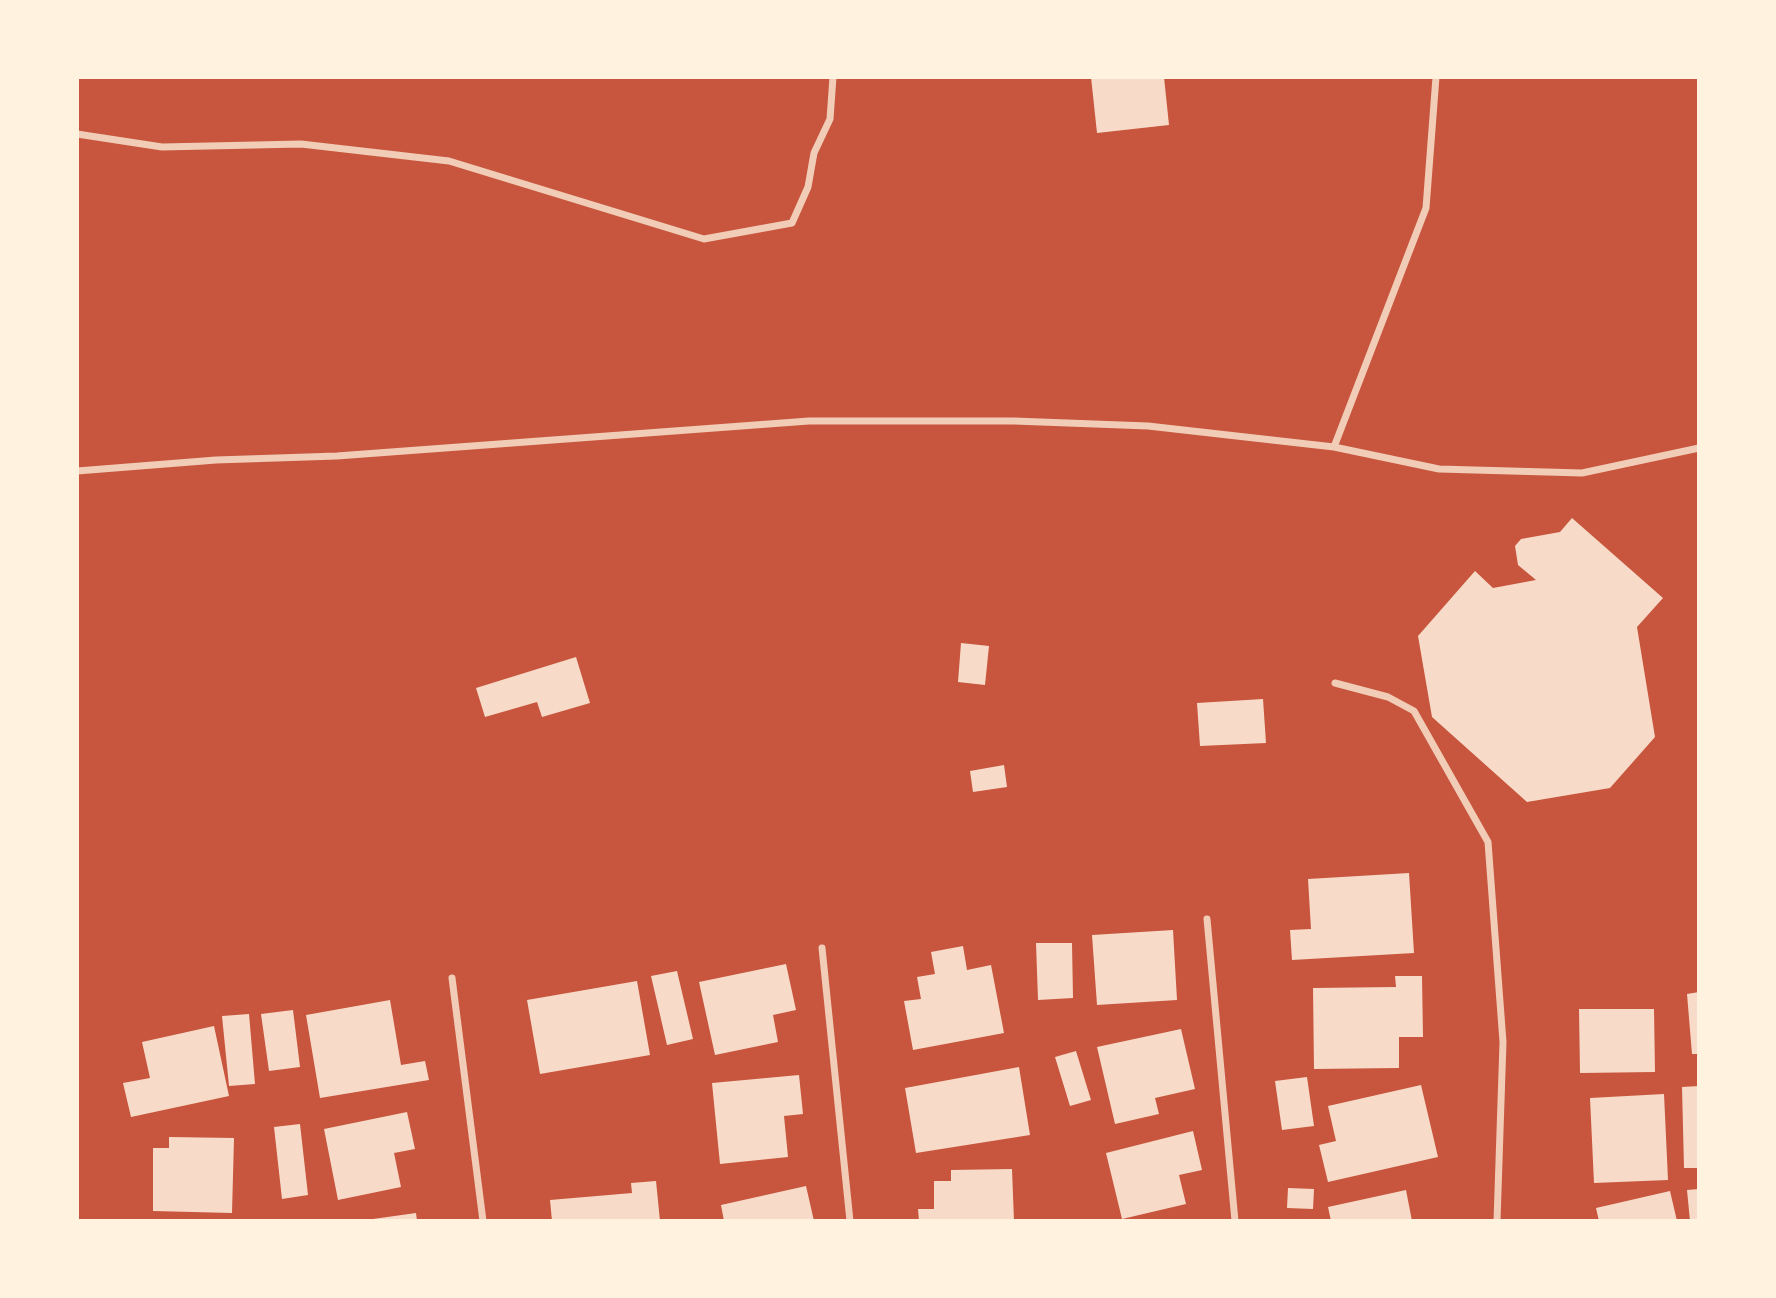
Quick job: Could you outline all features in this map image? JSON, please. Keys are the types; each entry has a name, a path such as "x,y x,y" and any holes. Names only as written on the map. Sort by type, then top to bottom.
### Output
{"street":[{"path":"77,134 162,147 301,144 449,161 704,239 792,223 808,187 814,153 830,119 833,77"},
{"path":"1334,447 1426,208 1436,77"},
{"path":"77,471 216,460 337,456 809,421 1014,421 1148,426 1334,447 1439,469 1582,473 1699,448"},
{"path":"1335,682 1388,696 1414,711 1488,842 1503,1042 1497,1221"},
{"path":"1207,919 1235,1221"},
{"path":"822,948 850,1221"},
{"path":"453,978 483,1221"}],"building":[{"path":"1091,77 1164,77 1169,125 1097,133"},
{"path":"1572,518 1663,598 1637,627 1655,737 1610,788 1527,802 1432,717 1418,636 1475,571 1493,588 1536,580 1518,565 1515,546 1521,539 1560,532"},
{"path":"961,643 989,646 985,685 958,682"},
{"path":"576,657 590,703 542,717 537,702 485,717 476,688"},
{"path":"1263,699 1266,743 1200,746 1197,703"},
{"path":"1004,765 1007,787 973,792 970,771"},
{"path":"1409,873 1414,953 1292,960 1290,930 1311,929 1308,879"},
{"path":"1173,930 1177,1000 1097,1005 1092,935"},
{"path":"1036,943 1072,943 1073,998 1038,1000"},
{"path":"963,946 967,970 991,965 1004,1033 913,1050 904,1001 921,999 917,977 935,974 931,952"},
{"path":"786,964 796,1010 773,1015 778,1042 715,1055 699,982"},
{"path":"677,971 693,1039 667,1045 651,976"},
{"path":"1395,976 1422,976 1423,1037 1399,1037 1399,1068 1314,1069 1313,988 1396,987"},
{"path":"637,981 650,1055 540,1074 527,1000"},
{"path":"1699,992 1699,1054 1692,1054 1687,994"},
{"path":"390,1000 401,1065 425,1061 429,1080 320,1098 306,1015"},
{"path":"1579,1009 1654,1009 1655,1072 1580,1073"},
{"path":"293,1010 300,1067 269,1071 261,1014"},
{"path":"249,1014 255,1084 229,1086 222,1016"},
{"path":"214,1026 229,1096 131,1117 123,1083 150,1078 142,1042"},
{"path":"1181,1029 1195,1089 1155,1098 1159,1114 1115,1124 1097,1047"},
{"path":"1076,1051 1091,1100 1070,1106 1055,1057"},
{"path":"1019,1067 1030,1135 916,1153 905,1088"},
{"path":"799,1075 803,1114 784,1116 788,1157 720,1164 712,1083"},
{"path":"1307,1077 1314,1126 1282,1130 1275,1081"},
{"path":"1421,1085 1438,1157 1328,1182 1319,1145 1336,1141 1328,1106"},
{"path":"1699,1086 1699,1168 1684,1168 1682,1087"},
{"path":"1664,1094 1668,1180 1594,1183 1590,1098"},
{"path":"407,1112 415,1149 394,1153 401,1187 338,1200 324,1129"},
{"path":"300,1124 308,1195 282,1199 274,1127"},
{"path":"1193,1131 1202,1170 1179,1175 1186,1204 1122,1219 1106,1153"},
{"path":"169,1137 234,1138 232,1213 153,1211 153,1148 169,1148"},
{"path":"1012,1169 1014,1221 919,1221 918,1209 934,1209 934,1181 951,1181 951,1170"},
{"path":"656,1181 660,1221 552,1221 550,1200 632,1193 631,1183"},
{"path":"806,1186 814,1221 724,1221 721,1205"},
{"path":"1288,1188 1314,1189 1313,1209 1287,1208"},
{"path":"1699,1189 1699,1221 1690,1221 1687,1190"},
{"path":"1406,1190 1412,1221 1331,1221 1328,1207"},
{"path":"1670,1191 1677,1221 1599,1221 1596,1208"},
{"path":"416,1213 417,1221 373,1221 373,1219"}]}
